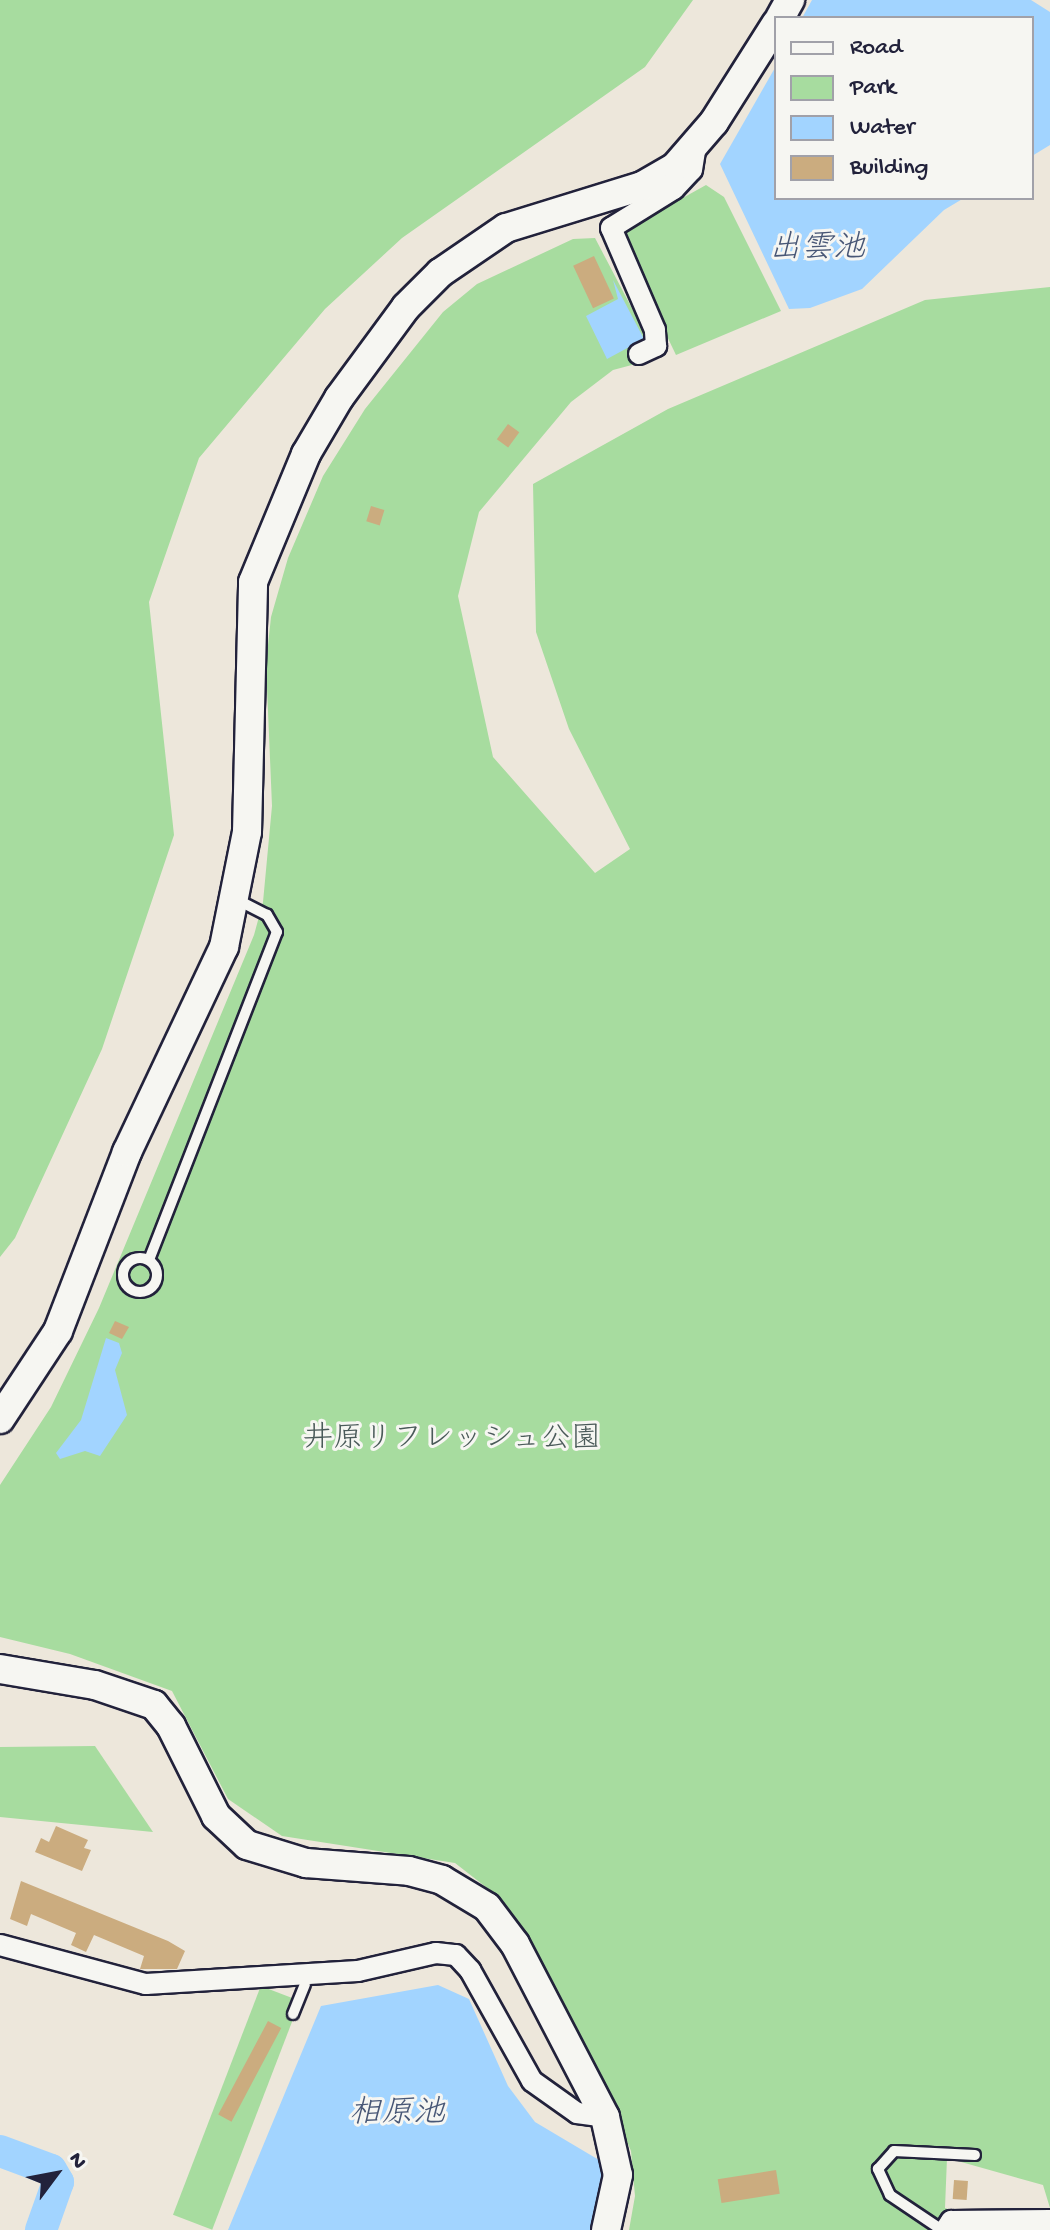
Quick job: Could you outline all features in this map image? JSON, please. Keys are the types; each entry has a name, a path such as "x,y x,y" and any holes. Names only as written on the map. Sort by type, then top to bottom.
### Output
{"street":[{"path":"0,1419 58,1331 127,1152 224,947 238,900 247,832 253,582 282,504 339,398 406,307 477,244 506,228 642,186 676,166 696,144 774,27"},
{"path":"639,354 656,346 655,330 609,235 611,228 674,189 692,170 696,144"},
{"path":"0,1669 95,1685 154,1705 171,1726 216,1816 247,1845 306,1863 409,1871 442,1880 487,1907 515,1944 605,2117 618,2175 606,2230"},
{"path":"0,1945 154,1984 358,1971 436,1953 456,1955 470,1970 532,2081 577,2113 605,2117"},
{"path":"944,2230 951,2221 1050,2220"}],"lane":[{"path":"149,1260 277,932 267,915 238,900"},
{"path":"293,2014 305,1984"},
{"path":"944,2230 890,2195 878,2169 894,2151 975,2155"}],"green space":[{"path":"0,0 693,0 645,67 402,238 325,309 199,458 149,602 174,835 102,1049 15,1238 0,1257"},
{"path":"706,185 724,197 781,311 676,355 618,234"},
{"name":"井原リフレッシュ公園","path":"595,238 658,358 613,370 571,402 479,512 458,596 493,757 595,873 630,849 569,729 536,632 533,484 668,409 925,300 1050,287 1050,2208 1043,2185 947,2158 945,2208 963,2214 963,2230 629,2230 635,2196 631,2151 605,2089 500,1898 455,1863 282,1836 228,1799 172,1691 70,1654 0,1637 0,1485 51,1407 99,1308 254,935 263,902 272,806 266,664 271,617 288,558 323,476 365,409 443,312 477,284 573,239"},
{"path":"95,1746 153,1832 0,1817 0,1747"},
{"path":"261,1986 300,2001 212,2230 173,2215"}],"water":[{"path":"812,0 1031,0 1050,12 1050,145 1034,155 1034,16 803,16"},
{"name":"出雲池","path":"774,70 774,200 961,200 944,210 862,289 810,308 789,309 720,164"},
{"path":"613,280 644,339 607,359 586,316 618,299"},
{"path":"106,1338 119,1343 122,1353 115,1370 127,1415 100,1456 85,1451 60,1459 56,1453 81,1420"},
{"name":"相原池","path":"438,1985 469,1999 508,2086 535,2122 604,2163 597,2230 228,2230 321,2006"}],"building":[{"path":"594,256 614,299 593,308 573,266"},
{"path":"508,424 519,432 508,448 497,439"},
{"path":"371,506 384,510 380,525 366,521"},
{"path":"115,1321 129,1327 122,1339 109,1333"},
{"path":"56,1826 88,1840 84,1848 91,1850 82,1871 35,1852 41,1838 49,1842"},
{"path":"21,1881 168,1941 185,1951 177,1969 140,1969 144,1956 94,1935 86,1952 71,1945 76,1933 31,1914 27,1926 10,1919"},
{"path":"268,2021 281,2028 231,2122 218,2115"},
{"path":"776,2170 780,2194 721,2203 718,2179"},
{"path":"954,2180 968,2181 967,2200 953,2199"}],"waterway":[{"path":"0,2151 51,2170 58,2182 41,2230"}]}
